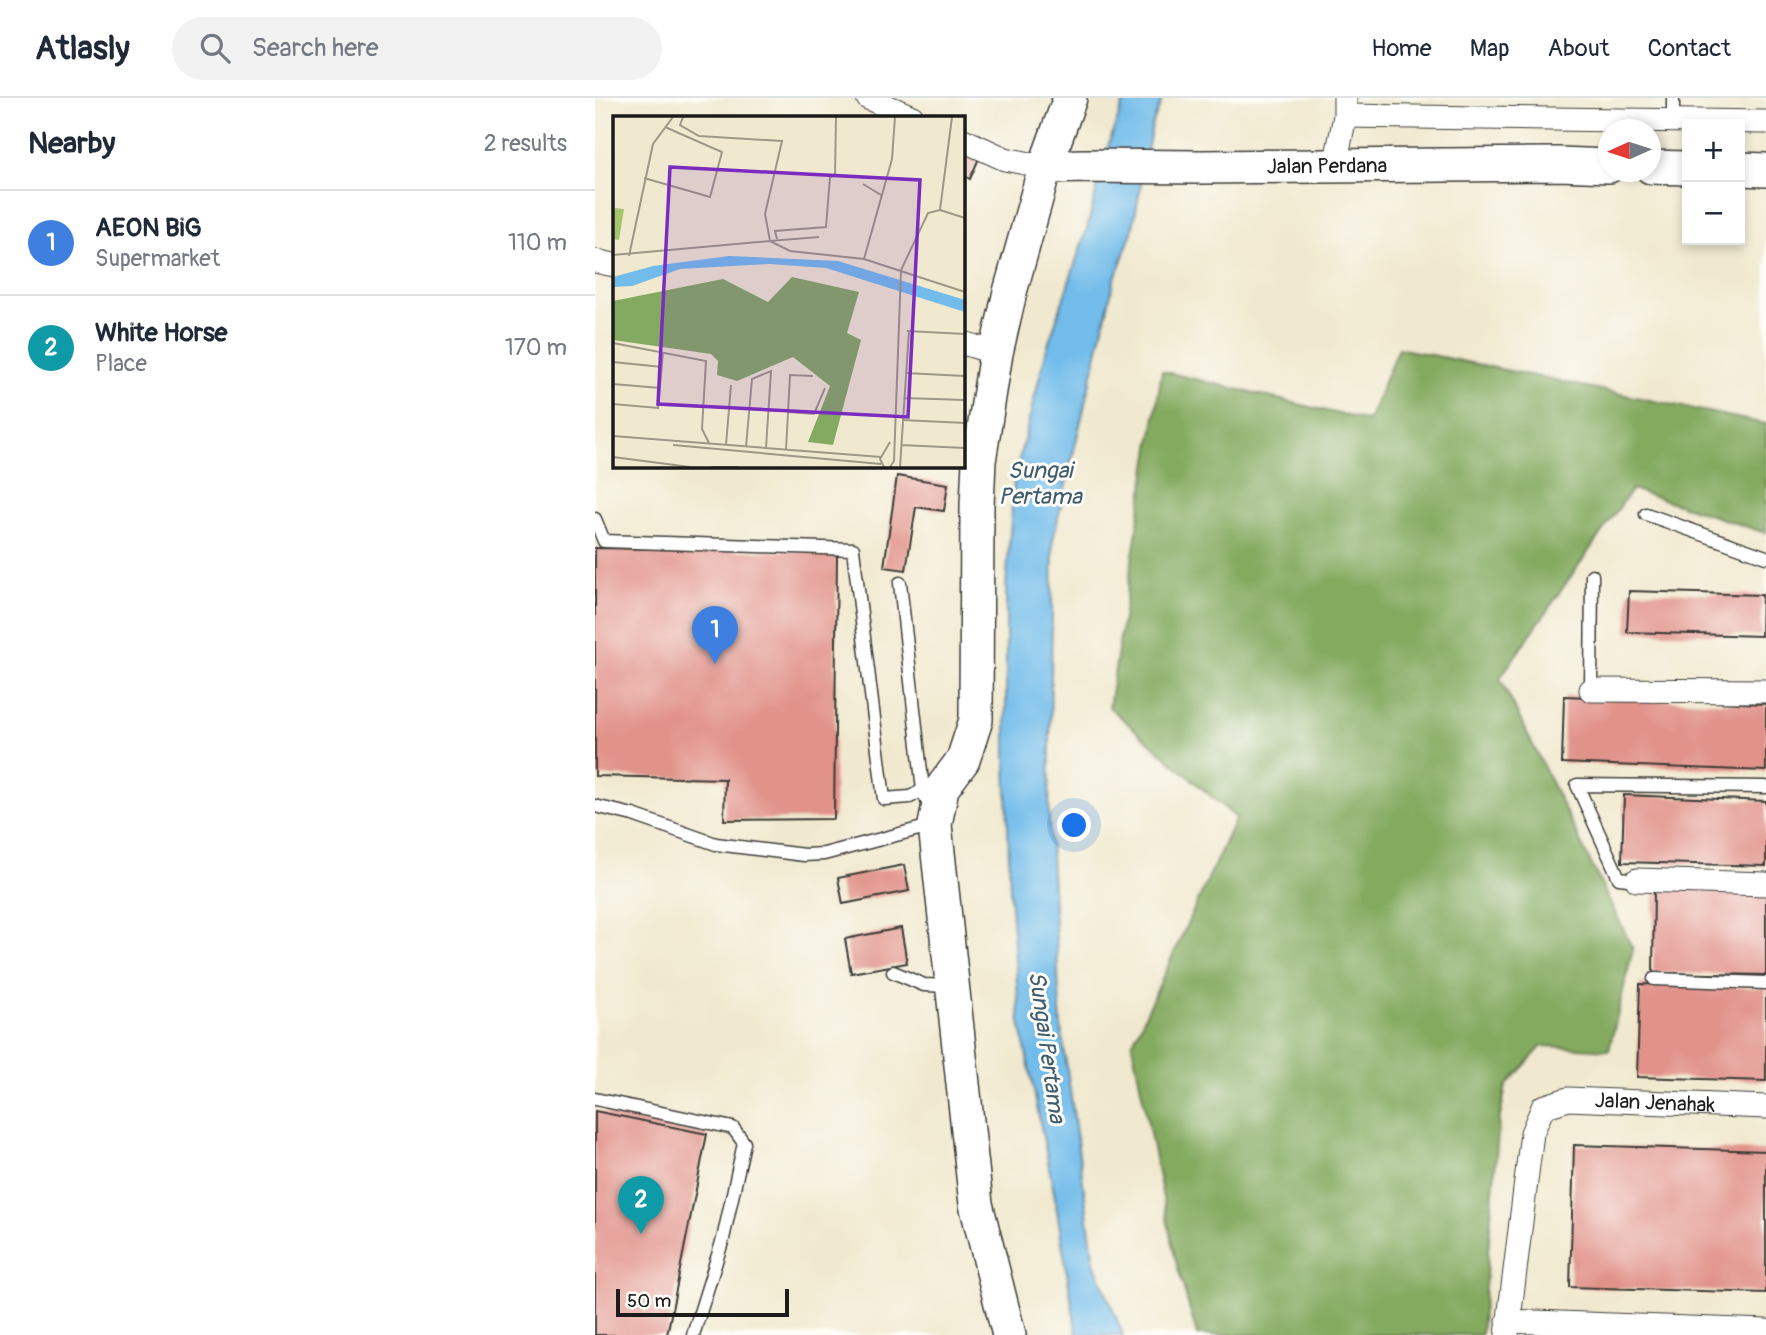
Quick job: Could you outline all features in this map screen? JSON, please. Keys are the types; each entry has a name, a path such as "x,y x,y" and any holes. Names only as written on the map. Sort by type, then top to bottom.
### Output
{"street":[{"path":"868,98 910,116"},
{"path":"1009,1335 976,1204 935,825 942,788 963,760 976,720 979,461 996,353 1045,167 1070,98"},
{"path":"1335,166 1345,107 1553,109 1673,121 1766,122"},
{"path":"964,140 1005,159 1045,167"},
{"name":"Jalan Perdana","path":"1045,167 1598,166"},
{"path":"1661,167 1682,167"},
{"path":"1745,169 1766,170"},
{"path":"595,261 613,265"},
{"path":"964,343 996,353"},
{"path":"1591,690 1766,691"},
{"path":"1637,880 1766,884"},
{"name":"Jalan Jenahak","path":"1508,1328 1532,1133 1543,1107 1567,1099 1766,1107"},
{"path":"1508,1328 1766,1331"}],"lane":[{"path":"1673,98 1673,121"},
{"path":"1646,513 1766,557"},
{"path":"595,519 604,541 853,548 884,799 910,797 923,790"},
{"path":"1591,690 1592,575"},
{"path":"595,806 716,844 804,855 824,854 935,825 923,790 900,583"},
{"path":"1637,880 1619,878 1577,785 1766,787"},
{"path":"893,972 925,985 953,986"},
{"path":"1654,979 1766,982"},
{"path":"595,1099 733,1129 744,1143 723,1239 693,1335"}],"green space":[{"path":"1398,348 1766,424 1766,533 1632,489 1500,678 1633,949 1609,1050 1542,1046 1506,1086 1499,1122 1481,1335 1197,1335 1175,1258 1132,1044 1236,818 1109,707 1162,371 1368,421"}],"water":[{"name":"Sungai Pertama","path":"1125,98 1163,98 1152,125 1132,232 1114,281 1053,539 1049,821 1061,1026 1094,1262 1123,1335 1077,1335 1054,1192 1020,1022 1010,893 1006,761 1006,587 1014,480 1047,348 1088,225 1107,149"}],"building":[{"path":"964,148 980,156 970,179 964,176"},
{"path":"897,476 948,484 944,511 916,507 906,570 884,567"},
{"path":"595,548 837,552 834,819 724,820 725,779 595,776"},
{"path":"1629,591 1762,595 1761,636 1627,632"},
{"path":"1564,696 1766,704 1766,771 1562,763"},
{"path":"1624,795 1766,801 1766,866 1622,862"},
{"path":"904,865 909,891 843,904 838,878"},
{"path":"1654,887 1766,888 1766,975 1653,973"},
{"path":"901,928 907,963 851,973 845,939"},
{"path":"1640,984 1766,988 1766,1081 1637,1077"},
{"path":"595,1111 707,1134 667,1335 595,1335"},
{"path":"1574,1145 1766,1151 1766,1293 1570,1287"}],"place":[{"name":"AEON BiG","path":"715,664"},
{"name":"White Horse","path":"641,1234"}]}
